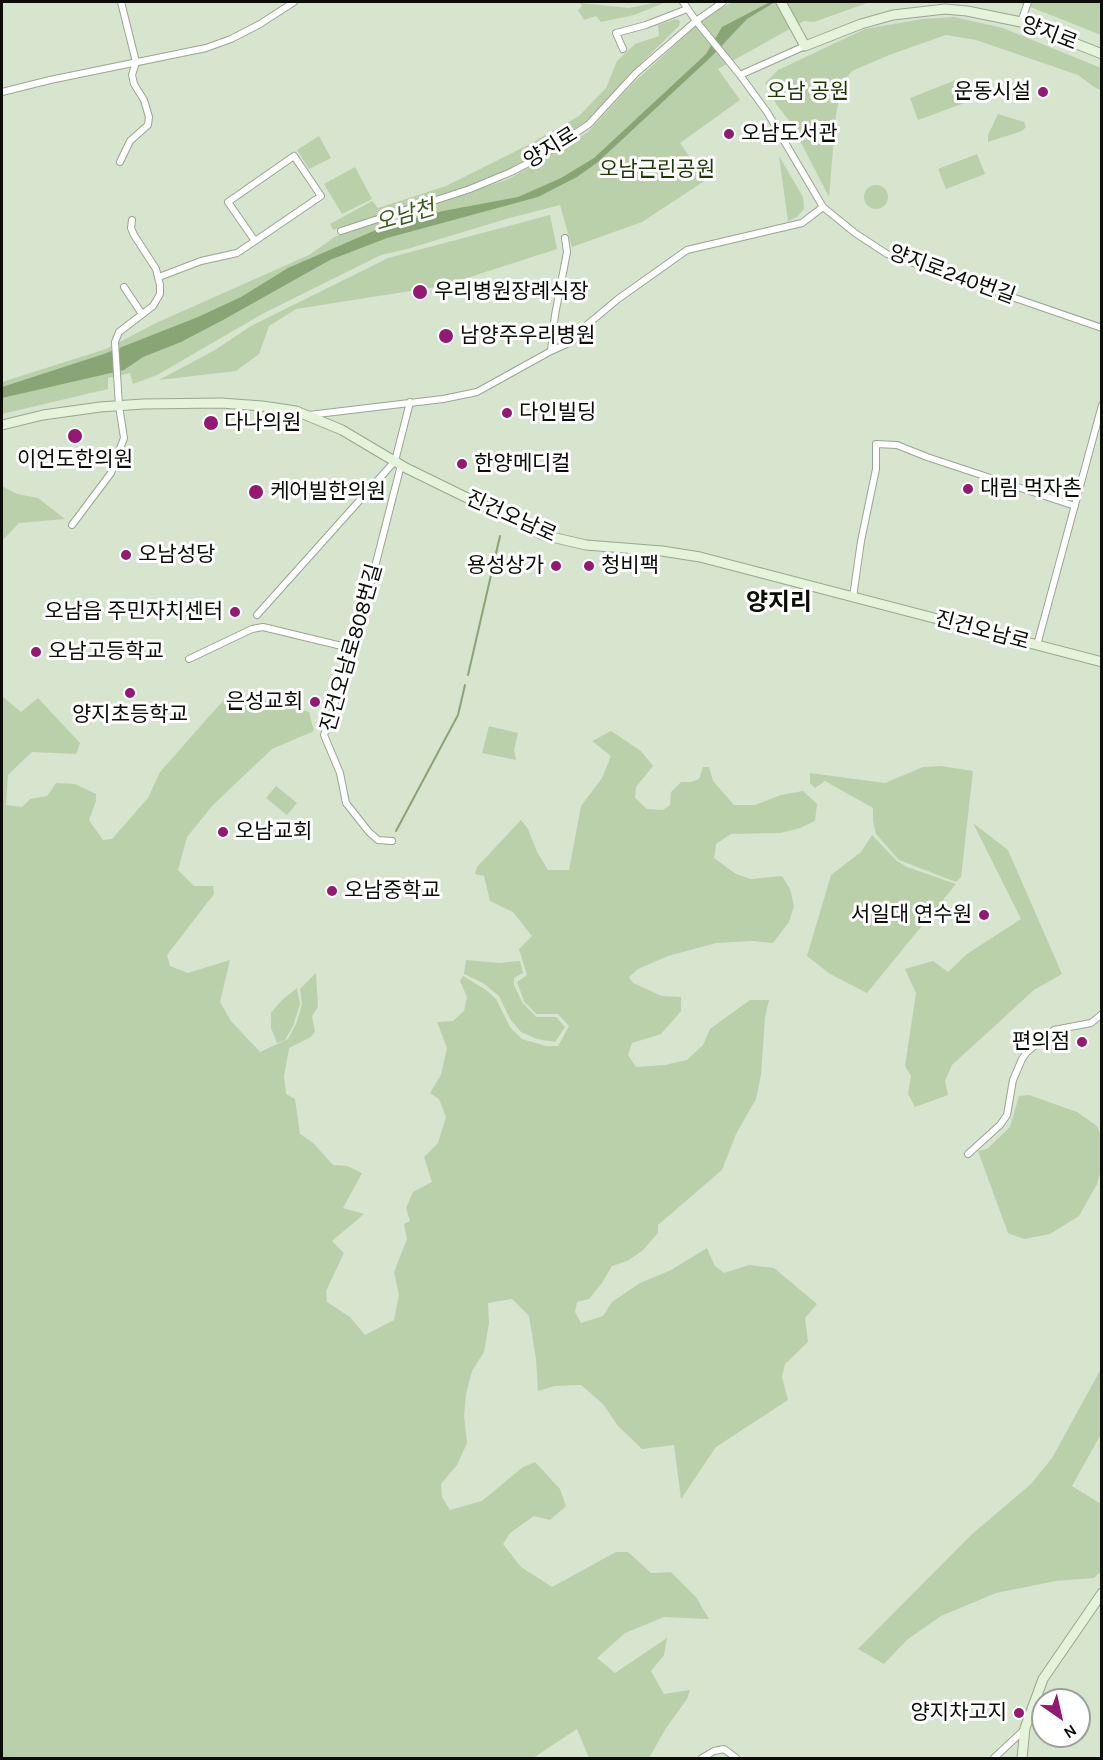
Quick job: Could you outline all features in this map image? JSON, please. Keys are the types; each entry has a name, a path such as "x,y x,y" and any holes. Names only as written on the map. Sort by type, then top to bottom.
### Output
{"main road":[{"path":"781,2 805,46"},
{"name":"양지로","path":"805,46 861,24 893,15 945,9 1021,22 1101,54"},
{"name":"진건오남로","path":"2,425 43,415 99,406 221,403 296,411 363,440 398,463 543,535 568,542 700,557 1101,662"},
{"path":"1022,1758 1025,1728 1043,1679 1101,1593"}],"street":[{"path":"120,162 130,141 148,125 149,117 132,75 136,62 121,2"},
{"path":"2,92 206,48 231,39 260,24 294,2"},
{"name":"양지로240번길","path":"683,2 767,112 823,207 855,233 887,254 1101,328"},
{"name":"양지로","path":"341,231 470,189 512,172 542,156 589,124 636,73 696,21 723,2"},
{"path":"1021,22 1027,3"},
{"path":"623,49 616,33 646,25 687,9"},
{"path":"740,75 805,46"},
{"path":"159,277 201,261 237,253 321,196 294,156 228,202 255,240"},
{"path":"307,415 443,399 477,392 573,341 588,324 618,299 687,250 802,223 823,207"},
{"path":"72,525 111,472 124,438 119,406 115,342 119,332 153,306 160,294 156,268 134,235 131,228 132,220"},
{"path":"551,351 567,252 564,238"},
{"path":"123,288 142,314"},
{"name":"진건오남로808번길","path":"392,841 378,840 346,803 340,773 324,735 354,649 410,402"},
{"path":"1037,645 1101,405"},
{"path":"853,597 861,542 876,469 876,444 897,445 1075,506"},
{"path":"257,615 398,463"},
{"path":"189,659 252,629 263,627 354,649"},
{"path":"968,1154 1000,1125 1007,1115 1013,1080 1022,1059 1028,1052 1054,1030 1091,1023 1101,1014"},
{"path":"994,1758 1025,1728"},
{"path":"702,1758 714,1751 724,1749 736,1758"}],"green space":[{"name":"오남근린공원","path":"733,2 870,2 814,22 804,21 718,69 740,100 680,143 706,180 642,222 572,247 560,205 381,255 264,313 157,375 133,384 130,373 108,378 108,389 2,414 2,382 106,349 156,323 309,255 336,236 509,179 588,132 632,84 708,15"},
{"path":"1018,2 1101,2 1101,35 1081,27"},
{"path":"580,3 629,8 664,3 634,15 601,22 596,16 584,20 578,10 582,6"},
{"name":"오남 공원","path":"954,17 1003,28 1101,68 1101,90 1078,75 976,40 946,35 889,55 852,71 843,81 836,114 829,197 791,123 777,105 765,83 778,70 865,29 922,19"},
{"path":"676,19 680,21 679,26 625,79 609,99 586,121 538,155 458,190 333,230 330,224 372,201 378,208 446,186 526,146 579,116 606,88 617,61 635,44 659,36 658,25"},
{"path":"961,78 970,101 918,120 910,98"},
{"path":"998,114 1024,122 1026,127 1022,131 988,142 988,135"},
{"path":"319,136 331,158 309,169 297,150"},
{"path":"977,154 985,174 946,189 938,169"},
{"path":"779,156 803,197 804,209 797,217 788,221"},
{"path":"355,167 372,199 342,214 324,184"},
{"path":"876,185 884,189 888,197 884,205 876,209 868,205 864,197 868,189"},
{"path":"550,215 557,249 442,286 296,309 269,326 259,354 236,371 159,380 215,350 251,326 388,258"},
{"path":"2,486 17,494 38,498 65,519 19,523 2,541"},
{"path":"229,694 290,705 309,712 314,731 272,749 213,805 187,837 178,870 194,886 213,886 214,894 167,955 170,966 188,973 230,960 220,1002 231,1021 260,1052 288,1039 297,1022 302,1004 300,989 316,973 318,1007 312,1016 315,1032 311,1037 289,1048 284,1077 286,1094 295,1099 300,1134 313,1143 333,1165 347,1166 362,1173 343,1208 364,1214 332,1241 344,1253 326,1291 327,1302 350,1317 365,1335 394,1320 399,1295 394,1272 407,1239 404,1224 410,1221 406,1208 413,1192 432,1182 424,1157 438,1143 446,1117 439,1099 430,1093 441,1075 447,1048 437,1022 453,1021 464,1011 467,997 460,981 463,976 496,999 510,1027 522,1039 546,1046 558,1046 569,1026 558,1014 536,1014 524,1001 517,982 527,975 519,949 532,936 513,912 490,901 484,876 475,874 477,867 521,820 528,829 537,852 548,870 569,870 581,806 602,778 611,756 592,741 611,731 641,751 653,766 636,787 635,798 647,809 663,810 670,805 671,792 681,782 699,779 703,767 709,767 713,781 734,805 755,805 781,795 803,791 817,804 815,821 800,828 781,833 731,834 716,844 714,858 736,874 751,879 782,876 790,889 794,906 789,922 773,943 752,941 716,943 668,956 638,969 629,977 633,983 662,996 681,997 681,1011 661,1034 632,1043 628,1055 636,1067 665,1065 687,1060 703,1045 710,1029 750,1000 769,1000 765,1017 761,1075 756,1099 736,1134 722,1170 658,1225 658,1233 642,1251 627,1261 612,1266 589,1299 577,1302 575,1312 581,1323 603,1316 612,1302 640,1283 671,1270 707,1248 715,1266 724,1273 749,1265 774,1268 817,1304 805,1318 808,1342 785,1364 782,1377 788,1400 716,1447 681,1499 674,1445 642,1449 618,1426 603,1404 581,1385 555,1386 538,1391 536,1359 529,1316 512,1299 488,1303 489,1323 484,1352 472,1371 466,1394 464,1416 467,1443 457,1465 441,1484 442,1497 450,1510 482,1501 523,1467 535,1462 560,1489 566,1506 550,1520 534,1516 510,1533 503,1544 521,1567 552,1587 616,1552 628,1552 651,1573 671,1572 696,1597 709,1619 664,1617 625,1633 597,1658 615,1673 667,1638 664,1655 651,1671 664,1694 690,1690 687,1699 666,1728 649,1758 589,1758 577,1729 533,1758 2,1758 2,696 21,712 38,698 80,743 76,754 32,752 8,775 6,805 22,807 30,799 47,796 56,783 75,784 96,794 96,801 89,820 103,840 112,839 148,798 160,772"},
{"path":"489,726 518,733 514,750 516,760 482,753"},
{"path":"941,766 973,771 961,877 956,882 899,860 876,834 873,808 825,781 815,788 810,783 810,773 885,783 923,767"},
{"path":"276,786 297,803 287,815 266,798"},
{"path":"973,823 1008,850 1062,974 1034,990 952,1065 945,1081 948,1095 915,1107 908,1094 911,1076 905,1066 916,993 905,969 933,961 948,972 967,954 1021,919"},
{"path":"872,835 897,861 907,867 956,884 867,993 830,974 807,956 831,875 861,852"},
{"path":"466,960 499,963 520,961 523,973 514,978 514,985 522,1002 536,1017 556,1017 565,1027 555,1042 537,1039 521,1032 510,1019 499,996 483,983 464,974"},
{"path":"297,988 300,1004 293,1026 285,1040 277,1043 271,1028 271,1013"},
{"path":"1029,1095 1077,1112 1097,1126 1101,1136 1102,1167 1097,1184 1079,1216 1050,1234 1024,1239 1008,1233 978,1151 987,1149 1010,1127 1019,1096"},
{"path":"1101,1369 1101,1434 1072,1486 1101,1504 1101,1571 1094,1578 1056,1581 996,1593 941,1616 908,1639 884,1664 858,1649 971,1535 1031,1484 1052,1458"}],"shaded area":[{"path":"770,2 775,2 747,19 711,57 598,162 577,177 538,197 387,238 330,260 223,320 181,342 143,357 124,370 2,398 2,387 104,354 198,317 241,297 288,268 385,226 443,211 518,197 561,178 594,158 706,54 722,27"}],"waterway":[{"path":"468,675 500,536"},
{"path":"396,831 458,715 465,685"}],"place":[{"name":"운동시설","path":"1043,92"},
{"name":"오남도서관","path":"729,134"},
{"name":"우리병원장례식장","path":"420,292"},
{"name":"남양주우리병원","path":"446,336"},
{"name":"다인빌딩","path":"507,413"},
{"name":"다나의원","path":"211,423"},
{"name":"이언도한의원","path":"75,436"},
{"name":"한양메디컬","path":"462,464"},
{"name":"대림 먹자촌","path":"968,489"},
{"name":"케어빌한의원","path":"256,492"},
{"name":"오남성당","path":"126,555"},
{"name":"용성상가","path":"556,566"},
{"name":"청비팩","path":"589,566"},
{"name":"오남읍 주민자치센터","path":"235,612"},
{"name":"오남고등학교","path":"36,652"},
{"name":"양지초등학교","path":"130,693"},
{"name":"은성교회","path":"315,702"},
{"name":"오남교회","path":"223,832"},
{"name":"오남중학교","path":"332,891"},
{"name":"서일대 연수원","path":"984,915"},
{"name":"편의점","path":"1082,1042"},
{"name":"양지차고지","path":"1019,1713"}],"district":[{"name":"양지리","path":"779,603"}],"water label":[{"name":"오남천","path":"405,216"}]}
